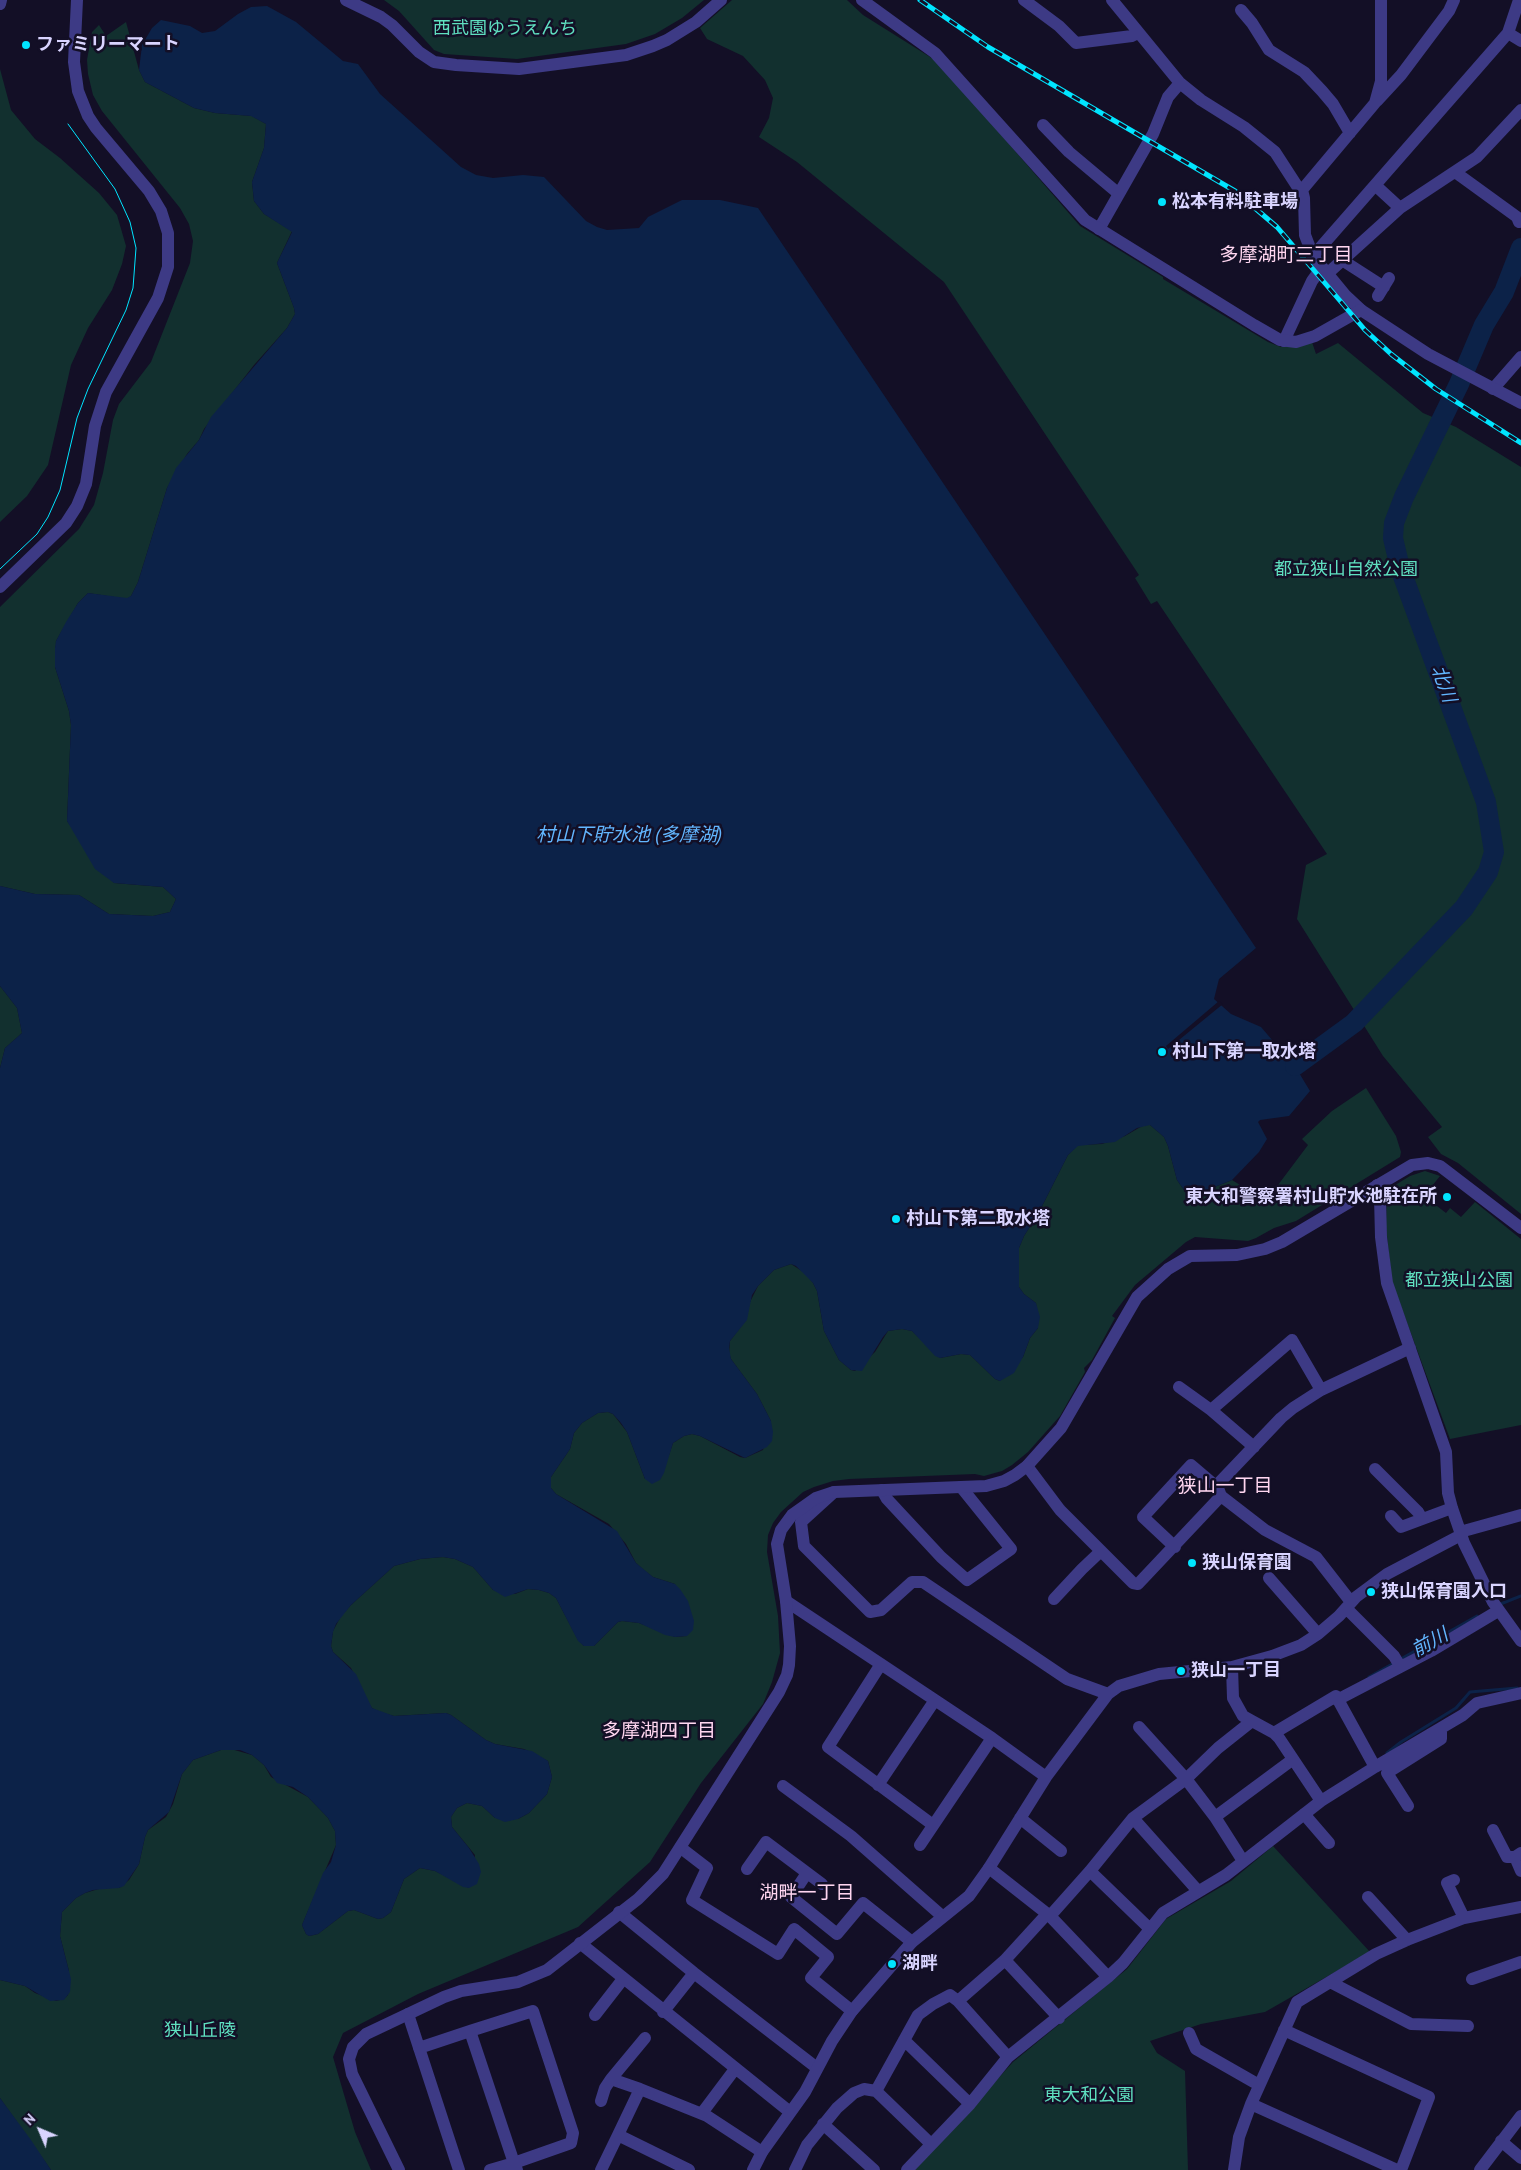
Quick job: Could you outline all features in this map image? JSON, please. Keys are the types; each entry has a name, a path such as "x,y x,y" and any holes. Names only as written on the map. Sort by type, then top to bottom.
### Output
{"street":[{"path":"0,4 1,0"},
{"path":"0,587 66,523 77,506 86,484 96,426 106,392 158,298 164,281 169,255 168,233 164,218 155,200 96,128 82,104 76,84 74,62 77,0"},
{"path":"346,0 381,17 392,25 419,52 434,62 519,68 626,55 653,46 667,40 696,22 721,0"},
{"path":"862,0 935,53 1085,220 1267,333 1284,341 1296,342 1308,339 1361,310"},
{"path":"1024,0 1059,26 1076,43 1132,36 1138,33"},
{"path":"1112,0 1180,83 1201,100 1270,146 1302,190 1305,234 1313,256 1361,310 1428,354 1521,403"},
{"path":"1376,103 1381,81 1381,0"},
{"path":"1302,190 1401,75 1449,10 1454,0"},
{"path":"1313,256 1508,33 1519,0"},
{"path":"1241,10 1252,23 1269,50 1304,72 1322,91 1333,104 1350,133"},
{"path":"1508,33 1521,41"},
{"path":"1099,228 1153,134 1168,97 1180,83"},
{"path":"1284,341 1312,281 1342,260 1400,208 1477,157 1521,110"},
{"path":"1043,125 1068,152 1118,194"},
{"path":"1455,172 1517,217 1519,222"},
{"path":"1375,185 1400,208"},
{"path":"1342,260 1383,287"},
{"path":"1493,388 1521,357"},
{"path":"400,2170 352,2074 349,2059 353,2048 366,2034 461,1991 518,1982 538,1975 555,1964 653,1885 681,1848 783,1684 790,1655 786,1601 776,1550 781,1530 792,1515 805,1504 834,1492 996,1484 1015,1475 1027,1466 1061,1428 1136,1297 1181,1259 1190,1256 1237,1255 1266,1249 1301,1231 1412,1165 1435,1164 1446,1170 1521,1228"},
{"path":"1377,1185 1380,1197 1381,1237 1387,1283 1446,1452 1448,1493 1452,1508 1460,1533 1496,1608 1521,1641"},
{"path":"1211,1410 1292,1340 1321,1390"},
{"path":"1027,1466 1060,1510 1133,1583 1138,1584 1175,1546 1220,1492 1223,1478 1281,1418 1321,1390 1410,1348"},
{"path":"1179,1386 1211,1410 1254,1447"},
{"path":"1175,1546 1143,1517 1191,1465 1266,1530 1316,1558 1349,1605 1398,1661"},
{"path":"1375,1469 1418,1512 1422,1519"},
{"path":"882,1490 887,1499 934,1550 967,1580 1011,1549 961,1487"},
{"path":"834,1492 801,1522 804,1546 870,1612 881,1610 912,1582 923,1582 1067,1680 1108,1694"},
{"path":"1391,1516 1401,1527 1452,1508"},
{"path":"753,2170 762,2152 804,2092 832,2040 852,2011 912,1942 969,1896 989,1868 1046,1777 1108,1694 1119,1686 1158,1674 1232,1667 1272,1656 1301,1645 1318,1634 1349,1605 1387,1574 1460,1533 1521,1515"},
{"path":"1054,1600 1082,1569 1101,1552"},
{"path":"1269,1578 1318,1634"},
{"path":"786,1601 992,1738 1046,1777"},
{"path":"1338,1700 1398,1661 1431,1651 1496,1608"},
{"path":"881,1664 828,1748 934,1825"},
{"path":"1232,1667 1233,1698 1244,1716 1274,1733 1279,1738 1292,1760 1322,1801"},
{"path":"907,2170 970,2104 1008,2057 1108,1977 1123,1963 1149,1928 1163,1913 1226,1875 1322,1801 1375,1766 1463,1715 1477,1703 1521,1693"},
{"path":"1274,1733 1336,1696 1375,1766"},
{"path":"878,1785 935,1700"},
{"path":"958,2001 1005,1960 1090,1871 1133,1818 1186,1779 1218,1748 1252,1721"},
{"path":"1139,1727 1186,1779 1215,1817 1243,1861"},
{"path":"1408,1806 1387,1773 1441,1739 1441,1728"},
{"path":"920,1845 992,1738"},
{"path":"1215,1817 1292,1760"},
{"path":"783,1786 851,1836 942,1916"},
{"path":"1304,1814 1329,1843"},
{"path":"1020,1818 1061,1851"},
{"path":"1133,1818 1198,1891"},
{"path":"1493,1830 1506,1857 1518,1855 1521,1871"},
{"path":"747,1869 766,1842 822,1884"},
{"path":"681,1848 707,1868 692,1900 778,1954 794,1929 828,1957 811,1978 852,2011"},
{"path":"989,1868 1048,1915 1108,1977"},
{"path":"1090,1871 1149,1928"},
{"path":"807,1873 791,1897 837,1934 863,1903 912,1942"},
{"path":"1454,1880 1447,1883 1464,1918"},
{"path":"1368,1897 1407,1940"},
{"path":"1234,2170 1239,2137 1250,2104 1297,2002 1376,1954 1407,1940 1464,1918 1521,1907"},
{"path":"619,1912 817,2068"},
{"path":"580,1944 790,2112"},
{"path":"1005,1960 1058,2018"},
{"path":"1472,1979 1521,1962"},
{"path":"663,2012 694,1973"},
{"path":"595,2015 623,1979"},
{"path":"1330,1982 1411,2024 1468,2026"},
{"path":"876,2091 918,2015 950,1995 958,2001 1008,2057"},
{"path":"419,2048 533,2011 573,2133 570,2143 516,2166 490,2170"},
{"path":"408,2014 459,2170"},
{"path":"1250,2104 1399,2170 1429,2097 1284,2030"},
{"path":"470,2031 516,2166"},
{"path":"1188,2033 1196,2049 1259,2085"},
{"path":"601,2101 605,2088 611,2079 645,2038"},
{"path":"904,2040 970,2104"},
{"path":"702,2113 735,2069"},
{"path":"611,2079 702,2113 762,2152"},
{"path":"601,2170 640,2089"},
{"path":"794,2170 807,2145 823,2124 854,2093 864,2089 876,2091 931,2144"},
{"path":"1480,2170 1521,2116"},
{"path":"823,2124 874,2170"},
{"path":"618,2135 672,2166 689,2170"},
{"path":"1501,2141 1521,2158"}],"green space":[{"name":"西武園ゆうえんち","path":"384,0 704,0 682,18 655,34 626,44 517,59 444,54 434,50 399,11"},
{"name":"都立狭山自然公園","path":"732,0 847,0 863,15 938,62 1080,226 1163,277 1163,279 1268,342 1281,347 1312,342 1316,354 1338,343 1423,413 1456,427 1521,467 1521,1214 1458,1163 1441,1154 1428,1137 1442,1127 1383,1056 1297,919 1306,865 1327,854 1157,601 1151,604 1135,578 1139,575 944,282 797,162 759,137 769,118 773,98 765,80 743,56 707,39 700,28"},
{"path":"126,22 139,70 145,82 194,108 215,113 252,116 266,124 264,148 252,182 254,201 264,214 292,231 277,263 295,314 287,328 254,365 204,429 199,440 187,454 167,488 138,582 131,596 127,599 88,593 78,603 56,641 55,667 69,711 71,725 67,821 114,883 163,887 176,899 170,912 153,916 109,914 79,895 35,894 0,886 0,607 79,529 94,505 103,473 113,420 119,404 151,362 190,263 193,241 189,224 180,208 102,111 93,95 87,60 92,32 99,25 106,36"},
{"path":"0,69 11,110 35,139 60,158 99,193 117,215 126,246 122,264 112,290 88,328 71,365 48,465 27,496 0,522"},
{"path":"0,986 17,1008 22,1033 5,1048 0,1068"},
{"name":"狭山丘陵","path":"1366,1088 1396,1136 1401,1152 1400,1157 1296,1221 1274,1228 1256,1238 1248,1241 1195,1237 1186,1242 1135,1285 1112,1316 1115,1318 1092,1360 1084,1368 1085,1372 1060,1416 1028,1452 1012,1465 1002,1471 984,1476 975,1474 833,1481 803,1492 781,1512 773,1523 768,1535 767,1552 778,1616 780,1653 772,1682 763,1704 701,1783 650,1862 578,1927 418,1994 343,2033 333,2057 355,2132 371,2170 51,2170 0,2098 0,1980 25,1986 35,1993 56,2001 64,1999 68,1995 69,1971 60,1936 62,1912 76,1898 85,1893 102,1888 119,1888 129,1880 139,1864 148,1830 166,1817 173,1804 182,1774 193,1760 221,1750 231,1749 252,1755 264,1765 271,1777 308,1797 328,1818 335,1831 336,1845 302,1925 309,1936 318,1934 348,1911 354,1910 378,1919 383,1918 391,1912 404,1879 420,1868 435,1871 469,1888 475,1855 452,1827 451,1817 457,1808 467,1803 482,1806 495,1818 518,1819 529,1813 547,1794 552,1777 548,1761 524,1749 495,1744 486,1740 446,1713 394,1716 379,1712 372,1708 351,1668 333,1652 331,1646 333,1631 341,1616 394,1566 420,1559 443,1557 455,1559 473,1567 493,1590 515,1594 528,1589 549,1593 556,1598 578,1640 584,1646 594,1646 618,1622 622,1621 639,1623 675,1637 687,1636 675,1584 653,1577 636,1563 626,1544 609,1524 556,1494 551,1488 551,1477 570,1449 574,1433 582,1423 598,1413 608,1412 613,1414 627,1432 645,1479 669,1455 673,1443 684,1436 692,1434 700,1436 740,1457 745,1458 763,1450 771,1421 757,1394 731,1359 729,1353 730,1341 746,1320 748,1306 758,1286 774,1270 791,1264 805,1273 813,1283 817,1291 824,1331 839,1360 851,1370 855,1371 875,1352 888,1331 902,1329 912,1331 940,1358 961,1354 970,1355 995,1379 1000,1381 1023,1357 1030,1338 1038,1328 1036,1303 1024,1294 1019,1287 1019,1248 1068,1155 1078,1145 1102,1144 1125,1136 1144,1125 1150,1125 1164,1137 1177,1180 1184,1190 1197,1194 1232,1180 1266,1201 1308,1145 1302,1139 1332,1111"},
{"name":"都立狭山公園","path":"1425,1171 1440,1176 1424,1196 1446,1213 1450,1208 1461,1217 1475,1202 1521,1239 1521,1425 1450,1439 1392,1282 1386,1227 1387,1190 1410,1176"},
{"name":"東大和公園","path":"1273,1846 1370,1952 1265,2012 1201,2024 1150,2041 1157,2053 1185,2071 1188,2170 915,2170 1013,2062 1127,1969 1166,1919 1231,1881"}],"water":[{"name":"村山下貯水池 (多摩湖)","path":"267,6 296,22 343,61 358,64 380,94 461,167 476,175 493,178 523,175 544,177 586,221 597,227 607,230 639,228 648,217 682,200 720,200 758,208 1256,948 1219,979 1214,999 1231,1014 1261,1027 1273,1041 1284,1048 1310,1091 1289,1116 1260,1120 1258,1122 1267,1139 1259,1152 1232,1180 1197,1194 1184,1190 1177,1180 1164,1137 1150,1125 1137,1128 1115,1142 1078,1146 1068,1155 1019,1248 1019,1287 1024,1294 1036,1303 1040,1317 1038,1328 1030,1338 1023,1357 1014,1373 1000,1381 995,1379 970,1355 961,1354 940,1358 935,1356 912,1331 902,1329 888,1331 862,1371 851,1370 839,1360 824,1331 817,1291 813,1283 796,1266 791,1264 774,1270 752,1295 747,1320 730,1341 729,1348 731,1359 757,1394 771,1421 772,1441 767,1447 745,1458 700,1436 692,1434 684,1436 673,1443 664,1473 660,1480 652,1484 645,1479 627,1432 621,1423 613,1414 608,1412 598,1413 582,1423 574,1433 570,1449 551,1477 551,1488 556,1494 617,1531 636,1563 653,1577 675,1584 680,1589 688,1601 694,1621 693,1630 687,1636 675,1637 665,1635 639,1623 622,1621 618,1622 594,1646 584,1646 578,1641 556,1598 549,1593 528,1589 505,1597 493,1590 473,1567 455,1559 443,1557 420,1559 394,1566 351,1605 336,1624 331,1646 333,1652 356,1674 372,1708 394,1716 446,1713 486,1740 495,1744 532,1751 548,1761 552,1777 547,1794 529,1813 518,1819 505,1822 495,1818 482,1806 467,1803 457,1808 451,1817 452,1827 479,1864 481,1872 477,1884 469,1888 463,1887 435,1871 420,1868 404,1879 391,1912 383,1918 378,1919 354,1910 348,1911 318,1934 309,1936 302,1925 323,1873 331,1862 336,1845 335,1831 328,1818 308,1797 293,1787 277,1783 264,1765 252,1755 240,1750 221,1750 193,1760 182,1774 169,1812 148,1830 139,1864 124,1886 93,1890 85,1893 76,1898 62,1912 60,1936 71,1979 70,1992 64,2000 50,2001 25,1986 0,1980 0,1068 5,1048 22,1033 17,1008 0,986 0,886 35,894 79,895 109,914 153,916 170,912 176,899 163,887 114,883 95,869 67,821 71,725 69,711 55,667 55,648 56,641 66,622 78,603 88,593 127,598 131,596 138,582 167,488 176,468 199,440 211,417 287,328 295,314 277,263 292,232 264,214 254,201 252,182 264,148 266,124 251,116 215,113 194,108 145,82 139,70 142,45 152,28 161,20 190,26 202,33 215,31 251,7"},
{"path":"0,2098 31,2140 51,2170 0,2170"}],"pier":[{"path":"1219,1001 1223,1004 1168,1049 1166,1046"}],"waterway":[{"name":"北川","path":"1295,1066 1354,1023 1464,908 1488,872 1494,852 1486,802 1400,568 1393,538 1394,523 1404,497 1459,384 1484,325 1504,292 1521,248"},
{"name":"前川","path":"1498,1605 1521,1596"},
{"name":"前川","path":"1399,1660 1477,1616"},
{"name":"前川","path":"1369,1677 1394,1663"},
{"name":"前川","path":"1387,1753 1401,1742 1456,1708 1470,1692 1517,1688"}],"tram line":[{"path":"0,569 37,534 48,517 60,490 77,418 88,389 126,310 133,288 136,248 130,222 115,189 68,124"}],"railway":[{"path":"920,0 988,47 1235,191 1277,227 1365,330 1391,354 1436,389 1521,443"}],"place":[{"name":"ファミリーマート","path":"26,45"},
{"name":"松本有料駐車場","path":"1162,202"},
{"name":"村山下第一取水塔","path":"1162,1052"},
{"name":"東大和警察署村山貯水池駐在所","path":"1447,1197"},
{"name":"村山下第二取水塔","path":"896,1219"},
{"name":"狭山保育園","path":"1192,1563"},
{"name":"狭山保育園入口","path":"1371,1592"},
{"name":"狭山一丁目","path":"1181,1671"},
{"name":"湖畔","path":"892,1964"}],"district":[{"name":"多摩湖町三丁目","path":"1286,256"},
{"name":"狭山一丁目","path":"1225,1487"},
{"name":"多摩湖四丁目","path":"659,1732"},
{"name":"湖畔一丁目","path":"807,1894"}]}
